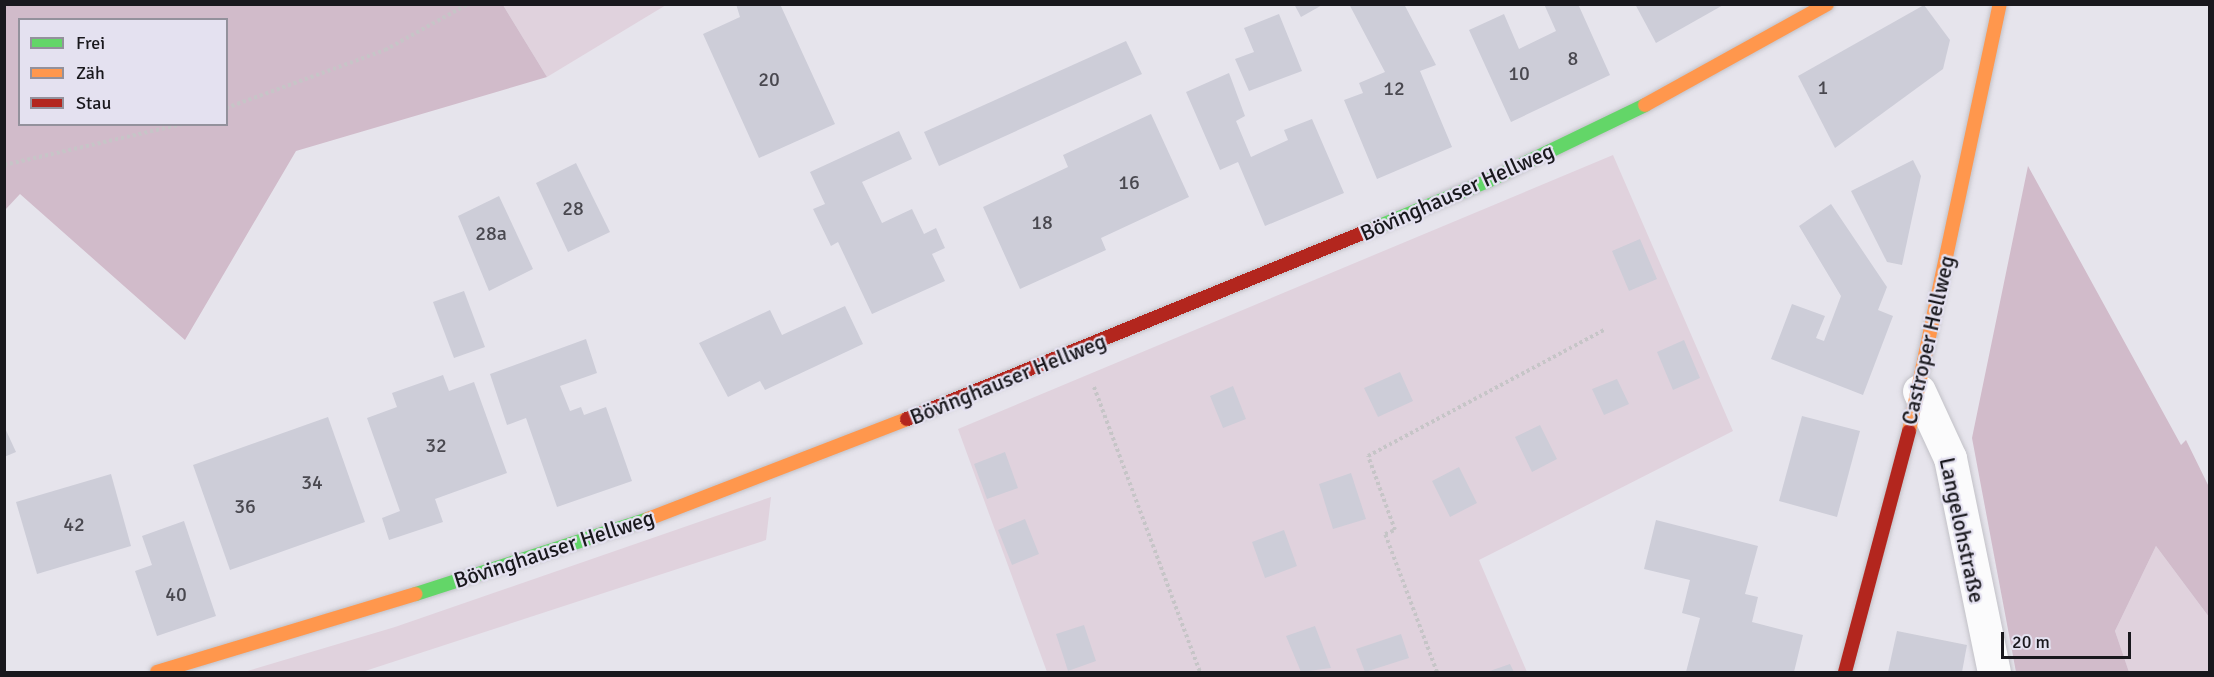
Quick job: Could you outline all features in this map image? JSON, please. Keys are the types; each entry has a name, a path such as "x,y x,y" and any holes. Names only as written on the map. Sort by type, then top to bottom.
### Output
{"street":[{"name":"Bövinghauser Hellweg","path":"157,672 582,544 1080,350 1499,176 1714,71 1827,4"},
{"name":"Castroper Hellweg","path":"1845,672 1919,391 2000,4"},
{"name":"Langelohstraße","path":"1919,391 1950,458 1994,672"}],"path":[{"path":"228,107 385,50 468,4"},
{"path":"4,165 174,126"},
{"path":"1437,672 1385,534 1395,530 1368,456 1604,330"},
{"path":"1080,350 1200,672"}],"shaded area":[{"path":"5,4 503,5 547,77 296,151 185,340 20,194 5,210"},
{"path":"503,5 666,5 547,77"},
{"path":"1613,155 1733,431 1479,560 1527,672 1047,672 958,429"},
{"path":"2028,166 2181,445 2186,440 2209,487 2209,617 2156,546 2115,631 2129,672 2016,672 1972,438"},
{"path":"771,497 766,540 362,672 244,672 395,627"},
{"path":"2156,546 2209,617 2209,672 2129,672 2115,631"}],"building":[{"path":"736,4 780,4 835,124 759,158 703,34 740,17"},
{"path":"1294,4 1324,4 1301,17"},
{"path":"1349,4 1404,4 1436,65 1420,71 1452,147 1377,179 1344,100 1363,93 1359,83 1385,72"},
{"path":"1544,4 1578,4 1610,75 1511,122 1469,30 1504,14 1519,49 1556,31"},
{"path":"1635,4 1725,4 1656,43"},
{"path":"1924,5 1950,40 1943,69 1835,148 1798,76"},
{"path":"1279,14 1302,71 1249,91 1235,59 1254,52 1244,28"},
{"path":"1126,41 1142,74 939,166 924,132"},
{"path":"1229,73 1245,116 1236,121 1251,157 1288,140 1284,130 1312,119 1344,193 1265,226 1238,162 1220,170 1186,92"},
{"path":"1151,114 1189,197 1101,238 1106,250 1020,289 983,207 1068,167 1063,155"},
{"path":"899,131 912,159 862,182 882,223 912,209 924,234 936,228 945,248 932,254 945,281 872,314 838,242 831,246 813,209 825,204 810,172"},
{"path":"1913,160 1921,176 1902,265 1887,262 1851,191"},
{"path":"576,163 610,232 568,252 536,183"},
{"path":"499,196 533,269 489,291 458,216"},
{"path":"1831,204 1887,287 1878,310 1893,316 1863,395 1771,359 1792,304 1825,316 1816,338 1824,341 1841,296 1799,226"},
{"path":"1640,239 1657,279 1629,291 1612,251"},
{"path":"464,291 485,347 454,358 433,302"},
{"path":"845,306 863,344 765,390 760,381 728,397 699,343 770,310 782,335"},
{"path":"586,339 597,373 560,386 570,411 581,407 584,415 606,407 632,481 557,507 526,418 507,425 490,374"},
{"path":"1684,340 1700,378 1673,390 1657,352"},
{"path":"1400,372 1413,401 1378,417 1364,388"},
{"path":"443,375 449,391 474,382 507,473 435,499 443,522 389,540 382,518 400,511 367,418 397,407 392,393"},
{"path":"1617,379 1629,404 1604,415 1592,389"},
{"path":"1233,386 1246,419 1223,428 1210,396"},
{"path":"1802,416 1860,431 1837,517 1779,501"},
{"path":"328,417 365,522 230,570 193,465"},
{"path":"1540,425 1557,459 1532,472 1515,437"},
{"path":"4,426 16,452 4,457"},
{"path":"1005,452 1018,488 987,499 974,464"},
{"path":"1459,467 1477,503 1450,517 1432,481"},
{"path":"1351,473 1366,519 1333,529 1319,484"},
{"path":"111,474 131,546 37,574 16,502"},
{"path":"1025,519 1039,554 1012,565 998,530"},
{"path":"1656,520 1758,546 1745,594 1758,597 1752,622 1803,635 1794,672 1686,672 1700,618 1682,613 1690,580 1644,569"},
{"path":"184,521 216,616 157,636 135,571 152,565 142,536"},
{"path":"1284,530 1297,566 1265,578 1252,542"},
{"path":"1084,625 1096,661 1068,671 1056,634"},
{"path":"1315,626 1331,668 1301,672 1286,636"},
{"path":"1897,631 1967,645 1962,672 1888,672"},
{"path":"1401,634 1409,658 1365,672 1356,649"},
{"path":"1510,664 1514,672 1487,672"}],"traffic: fast":[{"path":"1370,230 1488,181 1645,105"},
{"path":"416,594 648,519"}],"traffic: slow":[{"path":"1645,105 1827,4"},
{"path":"1909,431 2000,4"},
{"path":"648,519 907,419"},
{"path":"157,672 416,594"}],"traffic: jam":[{"path":"907,419 1370,230"},
{"path":"1845,672 1909,431"}]}
